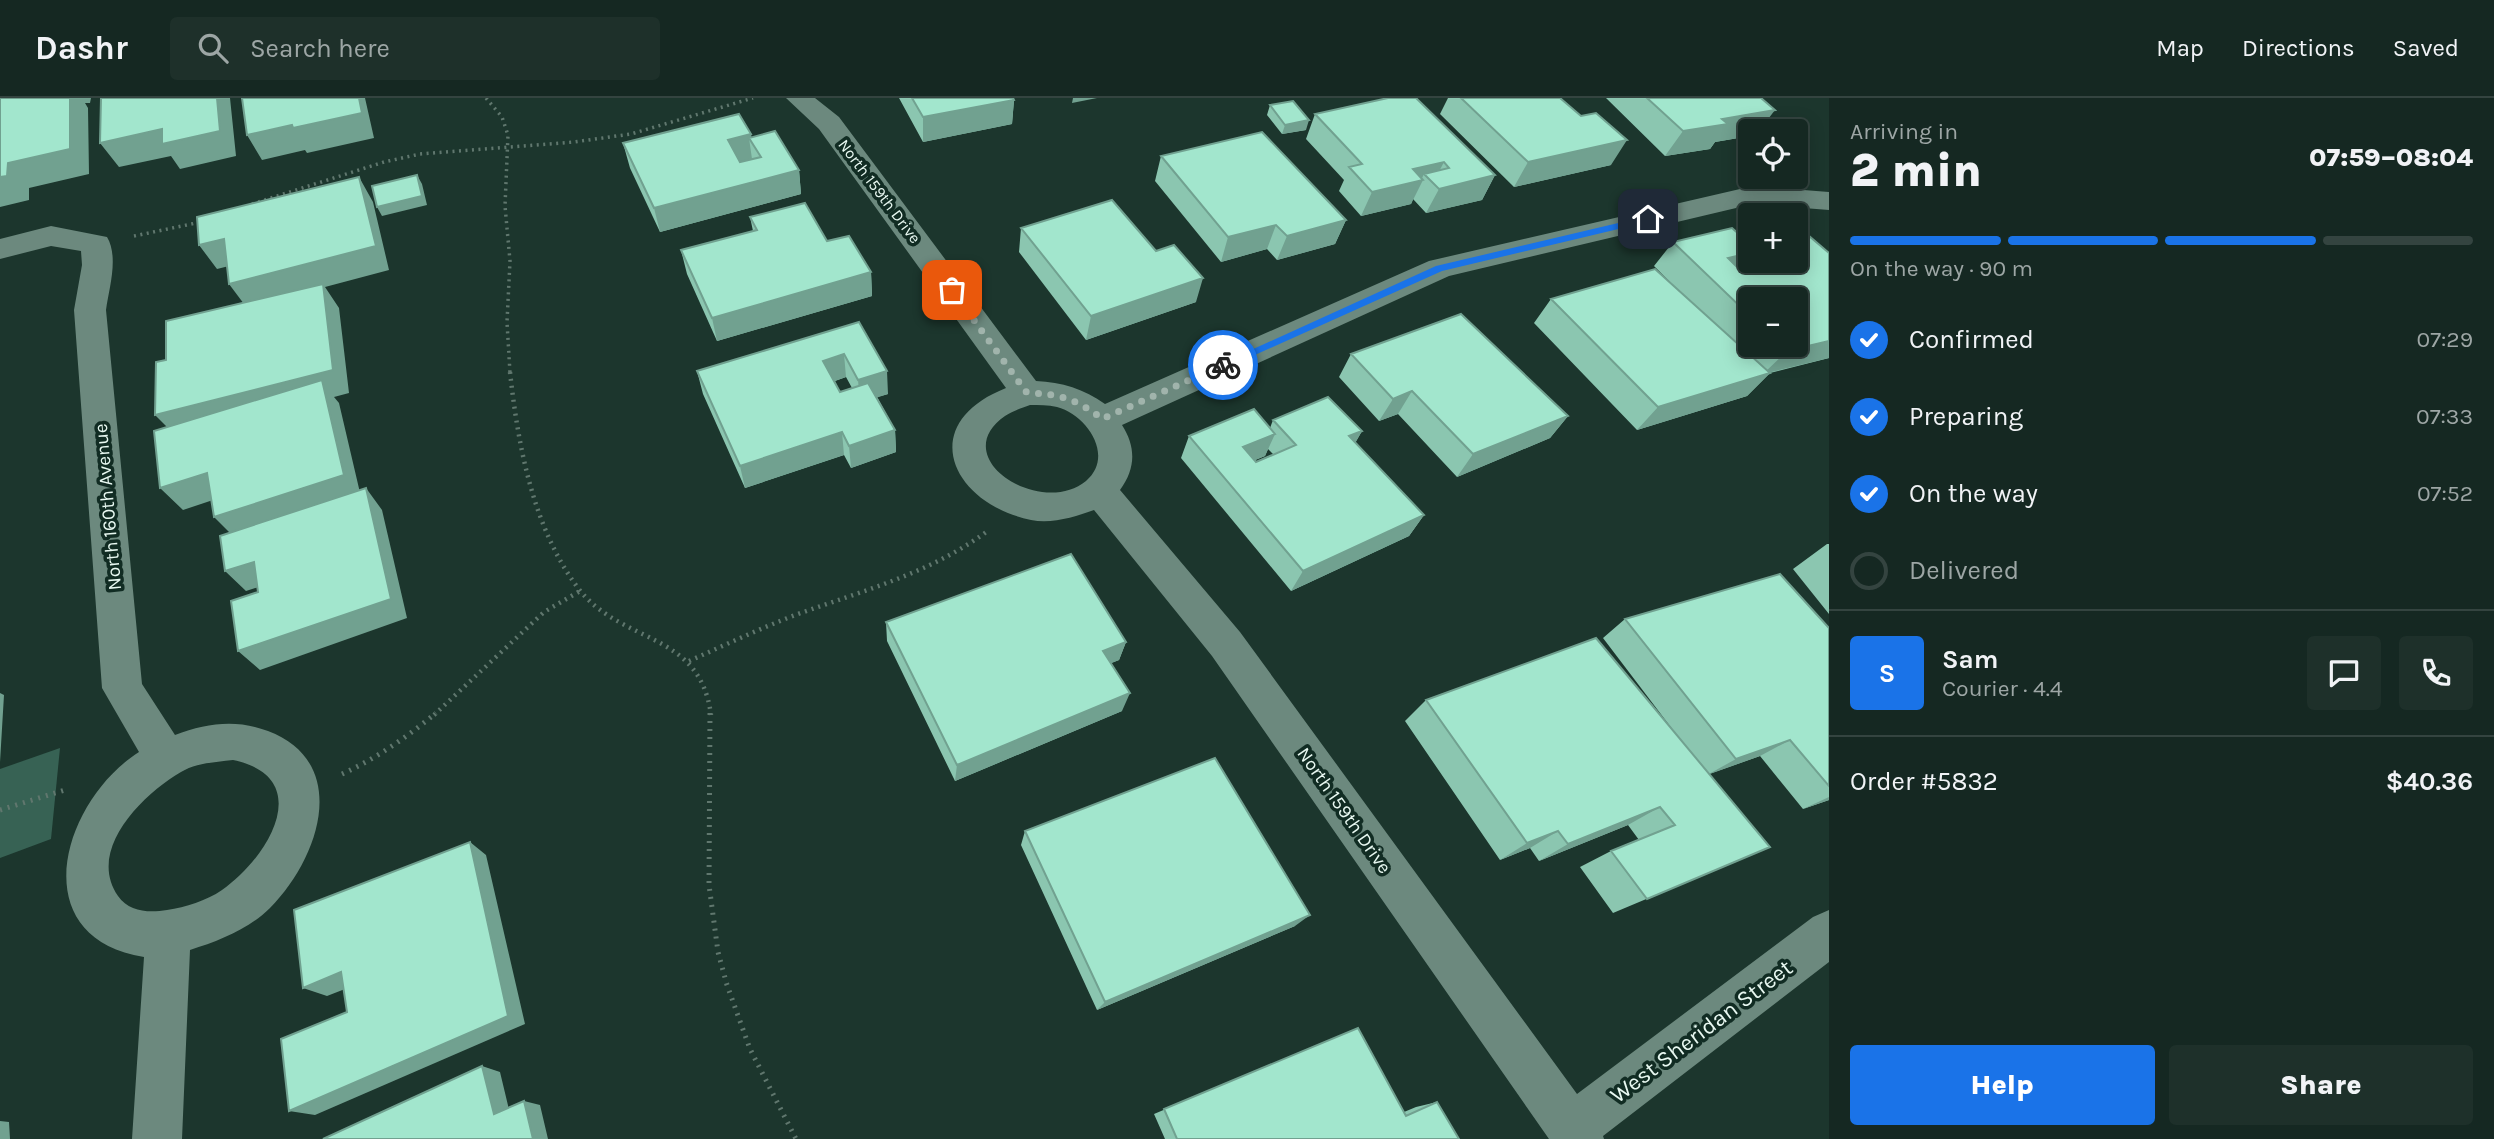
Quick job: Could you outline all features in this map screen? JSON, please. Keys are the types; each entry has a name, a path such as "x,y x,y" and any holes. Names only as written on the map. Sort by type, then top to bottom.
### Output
{"street":[{"name":"North 159th Drive","path":"799,98 838,133 1027,393"},
{"path":"1102,419 1440,268 1753,195 1829,201"},
{"path":"0,249 51,236 96,244"},
{"name":"North 160th Avenue","path":"96,244 97,265 90,310 122,688 166,758"},
{"path":"1027,393 1048,393 1069,398 1102,419 1112,433 1117,448 1116,463 1110,478 1099,490 1079,502 1054,507 1027,506 1003,497 983,482 971,464 967,444 972,426 985,410 1004,399 1027,393"},
{"name":"North 159th Drive","path":"1099,490 1226,643 1575,1134"},
{"path":"233,741 262,747 284,761 297,784 299,812 290,844 270,875 241,904 206,923 168,934 134,932 107,919 91,896 86,868 94,836 111,804 136,779 166,758 200,745 233,741"},
{"name":"West Sheridan Street","path":"1575,1134 1829,933"},
{"path":"158,1139 168,934"}],"path":[{"path":"486,98 498,110 506,125 508,148 505,179 510,270 507,312 515,411 523,459 537,505 555,548 580,591 596,608 690,661 701,680 711,709 709,888 718,946 738,1021 767,1088 796,1139"},
{"path":"246,206 384,162 420,154 508,148 631,134 753,98"},
{"path":"96,244 190,226 212,218"},
{"path":"690,661 796,615 916,572 970,545 996,523 1003,497"},
{"path":"297,784 326,781 364,764 410,735 456,696 544,612 580,591"},
{"path":"0,810 69,788 111,804"}],"green space":[{"path":"60,748 51,839 0,858 0,769"}],"building":[{"path":"0,98 70,98 70,149 8,163 7,176 0,177"},
{"path":"101,98 217,98 220,131 162,144 162,129 100,143"},
{"path":"242,98 359,98 362,113 247,135"},
{"path":"912,98 1013,98 1014,100 923,117"},
{"path":"1388,98 1416,98 1495,175 1439,189 1424,174 1449,168 1444,162 1413,169 1423,180 1372,192 1349,167 1362,164 1315,114"},
{"path":"1461,98 1560,98 1581,116 1596,113 1627,140 1528,162"},
{"path":"1647,98 1761,98 1775,110 1722,119 1728,124 1683,131"},
{"path":"1293,101 1309,120 1285,125 1270,105"},
{"path":"739,114 751,134 728,140 740,162 761,157 749,138 775,131 799,170 654,208 623,143"},
{"path":"1262,132 1346,220 1287,236 1276,225 1228,237 1161,156"},
{"path":"417,175 422,196 377,207 372,186"},
{"path":"359,177 376,246 229,284 224,239 199,245 197,217"},
{"path":"1112,200 1156,251 1174,245 1203,278 1091,316 1021,228"},
{"path":"805,203 827,241 849,236 871,272 712,318 681,250 757,230 750,217"},
{"path":"1732,228 1738,233 1738,256 1728,258 1738,268 1738,273 1808,273 1808,235 1829,253 1829,341 1808,346 1808,287 1738,287 1738,304 1673,242"},
{"path":"1655,269 1738,344 1738,357 1752,357 1770,373 1658,407 1551,299"},
{"path":"323,284 333,370 155,415 156,362 166,360 166,321"},
{"path":"1461,314 1568,416 1473,454 1412,391 1393,399 1351,354"},
{"path":"859,322 887,371 858,380 844,354 823,361 840,392 868,383 895,430 849,446 842,432 740,466 697,371"},
{"path":"322,380 344,475 214,517 207,473 160,488 154,431"},
{"path":"1328,397 1362,431 1349,436 1424,515 1303,571 1189,436 1254,409 1275,434 1243,447 1256,462 1296,445 1273,420"},
{"path":"366,488 391,599 238,651 231,601 258,592 254,562 225,571 220,536"},
{"path":"1071,554 1126,642 1103,651 1130,693 957,765 886,622"},
{"path":"1780,574 1829,628 1829,786 1790,740 1736,759 1625,619"},
{"path":"1596,638 1770,847 1647,899 1611,851 1675,825 1660,807 1568,844 1558,831 1527,843 1426,700"},
{"path":"1215,758 1310,915 1105,1002 1025,831"},
{"path":"470,842 508,1016 289,1111 281,1039 347,1012 341,972 303,988 294,910"},
{"path":"1358,1028 1406,1116 1437,1102 1459,1139 1177,1139 1164,1109"},
{"path":"482,1066 494,1114 524,1101 533,1139 323,1139"}],"way so far":[{"path":"952,290 1027,393 1048,393 1069,398 1102,419 1223,365"}],"route":[{"path":"1223,365 1440,268 1648,219"}]}
